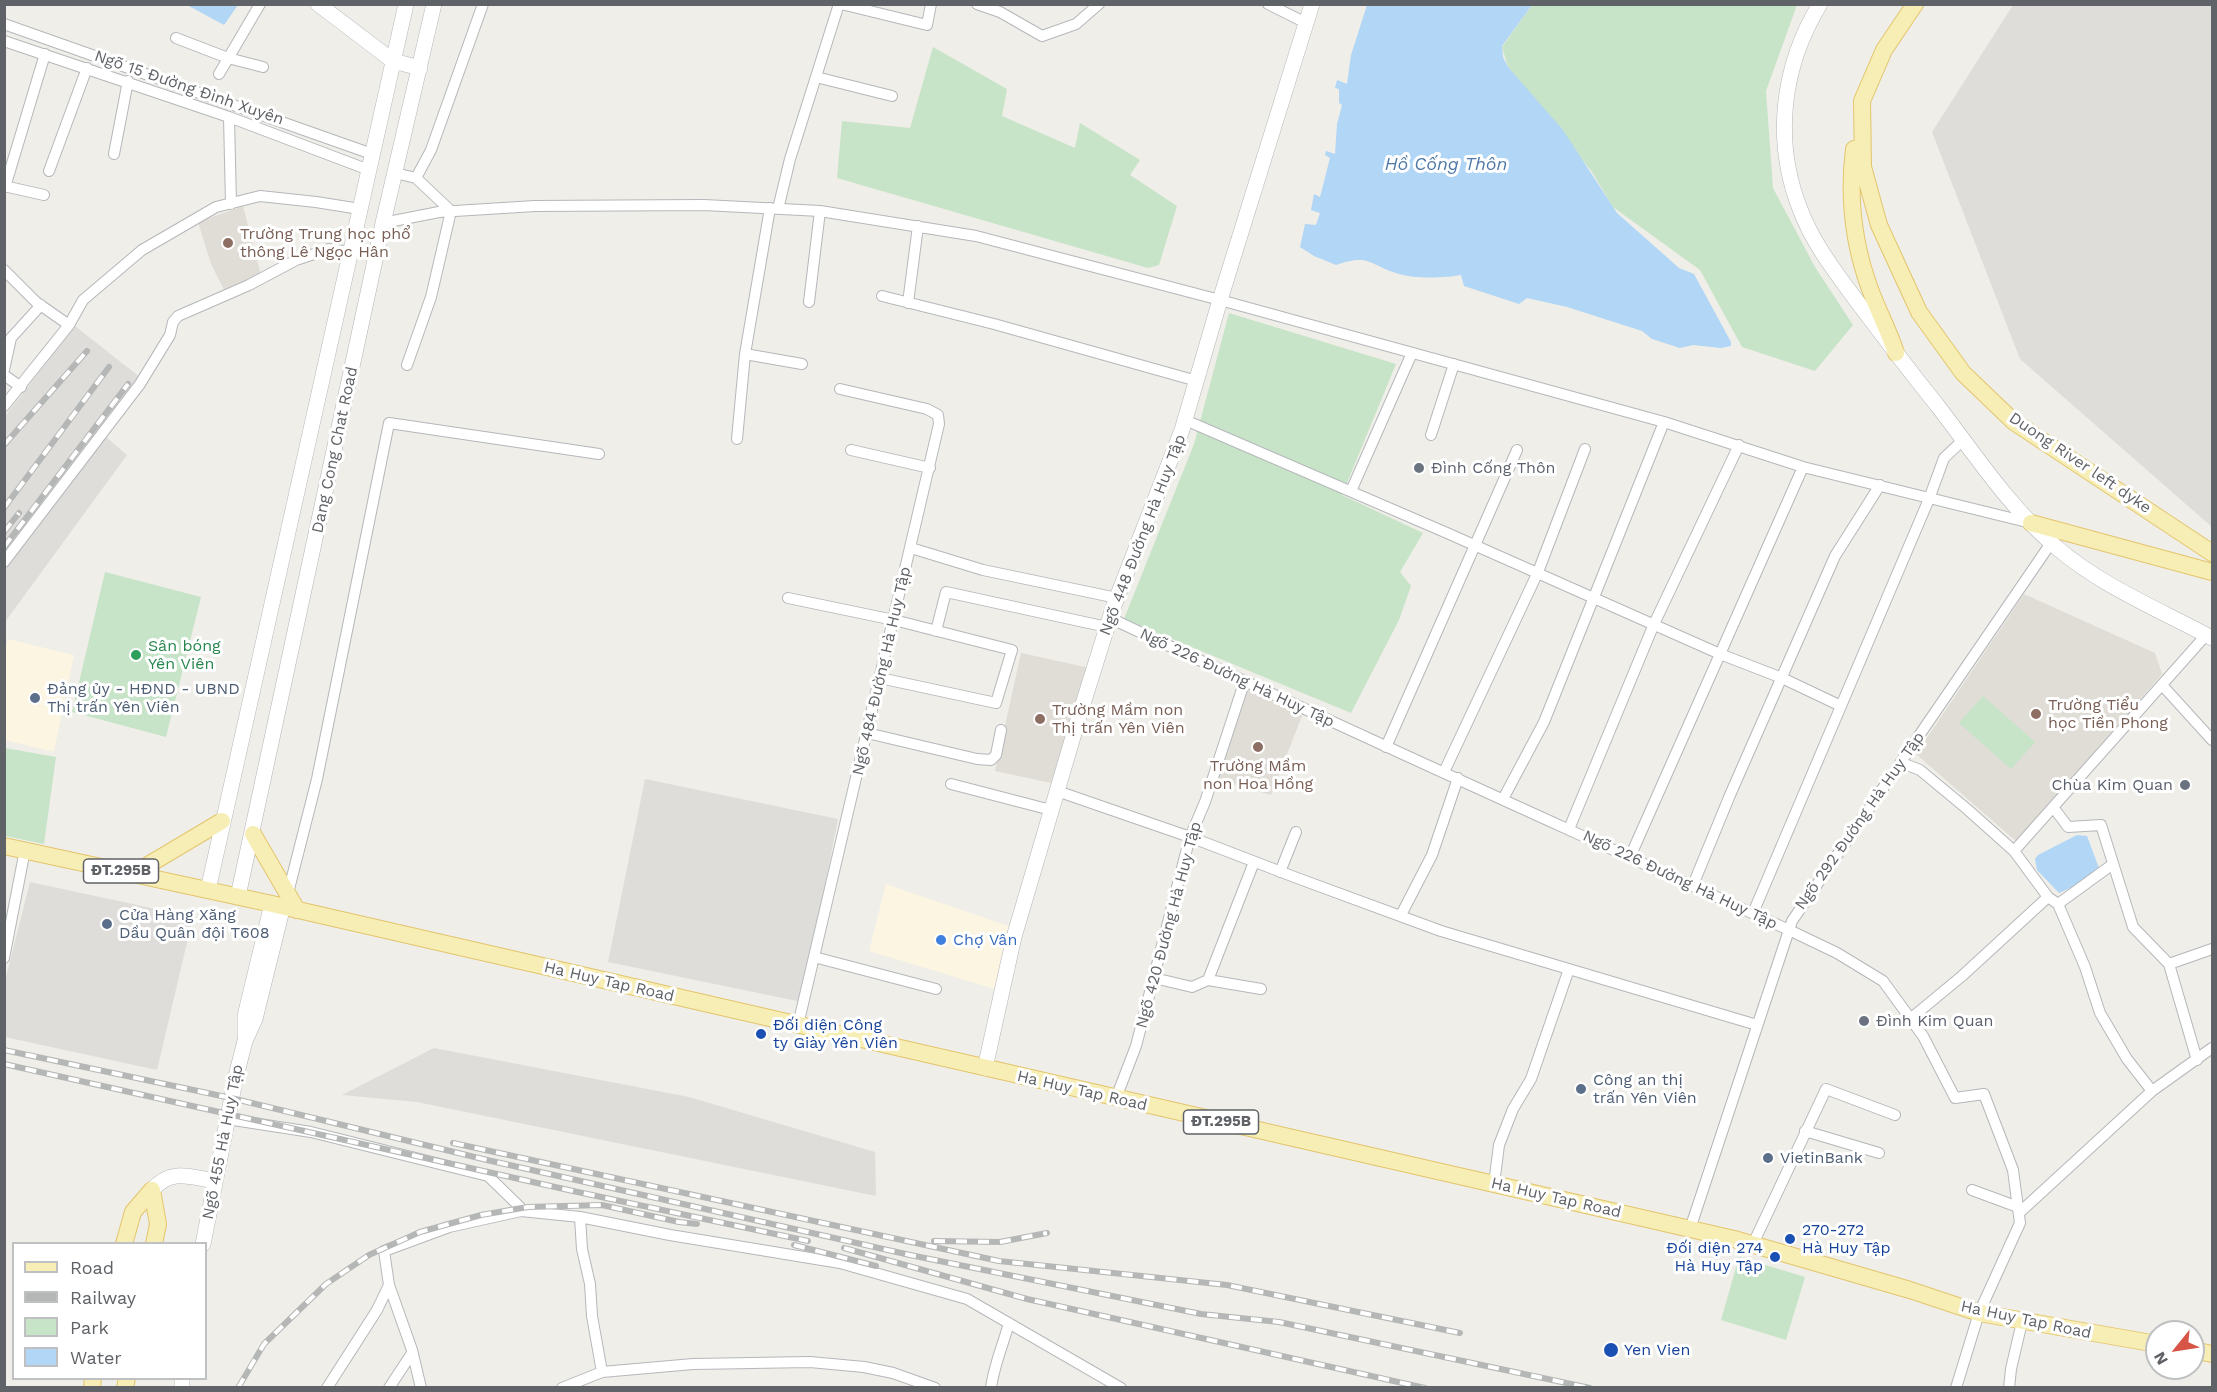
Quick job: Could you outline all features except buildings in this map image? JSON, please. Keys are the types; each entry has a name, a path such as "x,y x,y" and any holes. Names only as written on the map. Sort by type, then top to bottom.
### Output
{"main road":[{"name":"Duong River left dyke","path":"1915,4 1884,50 1862,101 1863,167 1879,225 1919,312 1963,373 2014,422 2212,553"},
{"path":"1862,101 1851,178 1851,207 1855,236 1870,290 1896,353"},
{"path":"2031,523 2212,572"},
{"path":"133,874 222,822"},
{"path":"253,834 285,903"},
{"name":"Ha Huy Tap Road","path":"4,846 208,890 285,903 798,1025 1690,1229 1753,1244 1910,1290 1979,1313 2145,1342"},
{"path":"125,1242 133,1212 152,1190"},
{"path":"152,1190 158,1224 154,1242"}],"street":[{"path":"219,74 260,4"},
{"path":"318,4 393,61 420,68"},
{"name":"Dang Cong Chat Road","path":"208,890 406,4"},
{"name":"Dang Cong Chat Road","path":"238,896 383,223 434,4"},
{"path":"416,178 431,150 483,4"},
{"path":"736,439 745,354 774,208 840,4 927,25 931,4"},
{"path":"976,4 1000,12 1042,36 1076,24 1099,4"},
{"path":"1268,4 1306,23"},
{"name":"Ngõ 448 Đường Hà Huy Tập","path":"984,1068 1014,937 1108,623 1185,420 1312,4"},
{"path":"1820,4 1805,31 1790,73 1784,124 1788,165 1800,209 1822,252 1896,353 2031,523 2051,543 2099,578 2210,636 2162,685 2014,851"},
{"name":"Ngõ 15 Đường Đình Xuyên","path":"4,24 372,154"},
{"path":"176,38 228,58 263,67"},
{"name":"Ngõ 15 Đường Đình Xuyên","path":"4,41 128,81 369,170"},
{"path":"44,195 5,186 45,54"},
{"path":"102,73 107,59"},
{"path":"49,171 87,68"},
{"path":"816,77 892,96"},
{"path":"114,154 128,81"},
{"path":"229,117 231,204"},
{"path":"395,173 416,178 450,211"},
{"path":"4,406 69,325 83,300 142,250 216,207 260,196 360,209"},
{"path":"383,223 450,211 535,206 704,205 820,211 976,236 1220,300 1664,422 1803,467 2031,523"},
{"path":"407,365 431,297 450,211"},
{"path":"809,302 820,211"},
{"path":"908,303 918,226"},
{"path":"4,562 140,384 170,335 173,322 178,316 249,285 296,260 329,249 351,252"},
{"path":"347,267 373,271"},
{"path":"4,270 41,305 69,325"},
{"path":"882,296 1197,381"},
{"path":"4,370 11,338 41,305"},
{"path":"1351,491 1412,353"},
{"path":"745,354 802,364"},
{"path":"1431,435 1454,364"},
{"path":"4,375 21,387"},
{"name":"Ngõ 484 Đường Hà Huy Tập","path":"798,1025 939,424 938,415 927,409 840,389"},
{"path":"1185,420 1720,654 1782,678 1841,706"},
{"path":"1503,799 1544,722 1664,422"},
{"path":"285,903 317,779 389,423 599,454"},
{"path":"1753,914 1929,499 1944,458 1964,439"},
{"path":"1569,829 1654,624 1739,445"},
{"path":"1444,772 1538,573 1584,449"},
{"path":"851,450 930,468"},
{"path":"1386,747 1517,450"},
{"path":"1630,856 1803,467"},
{"path":"1693,885 1835,556 1880,485"},
{"name":"Ngõ 292 Đường Hà Huy Tập","path":"1690,1229 1792,921 2051,543"},
{"path":"911,548 983,570 1117,598"},
{"name":"Ngõ 226 Đường Hà Huy Tập","path":"936,631 946,592 1108,623 1693,885 1837,953 1883,981 1923,1036 1955,1098 1984,1094 2013,1170 2020,1223 1979,1313 1956,1388"},
{"path":"788,598 894,620 1012,650 996,703 880,678"},
{"name":"Ngõ 420 Đường Hà Huy Tập","path":"1116,1098 1136,1046 1190,837 1205,802 1244,682"},
{"path":"2162,685 2212,740"},
{"path":"867,733 976,759 991,760 996,755 1001,730"},
{"path":"1902,763 1920,770 2014,851 2048,897 2058,904 2085,967 2100,1013 2127,1059 2152,1091"},
{"path":"1401,915 1432,855 1458,778"},
{"path":"951,784 1051,810"},
{"path":"1057,791 1190,837 1441,931 1757,1024"},
{"path":"2053,807 2068,826 2101,825 2133,927 2169,964 2197,1060"},
{"path":"1280,872 1296,832"},
{"path":"4,958 25,850"},
{"path":"1208,980 1254,862"},
{"path":"2058,904 2113,864"},
{"path":"1910,1018 1962,976 2048,897"},
{"name":"Ngõ 455 Hà Huy Tập","path":"203,1242 227,1119 245,1041 255,1019 285,903"},
{"path":"2169,964 2212,949"},
{"path":"814,957 936,989"},
{"path":"1494,1184 1499,1145 1513,1109 1531,1079 1569,969"},
{"path":"1154,978 1192,987 1208,980 1261,988"},
{"path":"1972,1190 2018,1210 2152,1091 2212,1048"},
{"path":"1753,1244 1826,1089 1895,1115"},
{"path":"227,1119 311,1132 488,1176 521,1211"},
{"path":"1805,1131 1879,1153"},
{"path":"152,1190 168,1176 178,1175 215,1180"},
{"path":"421,1388 389,1285 384,1251 449,1227 521,1211 580,1217 670,1235 840,1263 967,1299 1121,1388"},
{"path":"580,1217 582,1249 590,1284 592,1316 602,1372"},
{"path":"327,1388 377,1310 389,1285"},
{"path":"2009,1388 2022,1322"},
{"path":"991,1388 993,1368 1009,1323"},
{"path":"389,1388 412,1353"},
{"path":"562,1388 602,1372 693,1364 810,1362 892,1372 935,1388"}],"shaded area":[{"path":"2013,5 2212,5 2212,527 2020,359 1932,132"},
{"name":"Trường Trung học phổ thông Lê Ngọc Hân","path":"243,206 261,275 225,292 211,264 198,222"},
{"path":"75,326 146,382 105,436 127,455 5,622 5,416"},
{"name":"Trường Tiểu học Tiền Phong","path":"2024,594 2155,653 2162,674 2017,842 1916,754"},
{"name":"Đảng ủy - HĐND - UBND Thị trấn Yên Viên","path":"8,639 74,655 54,752 5,740 4,654"},
{"name":"Trường Mầm non Thị trấn Yên Viên","path":"1021,653 1090,668 1056,784 995,771"},
{"name":"Trường Mầm non Hoa Hồng","path":"1246,687 1302,716 1271,795 1216,779"},
{"path":"645,779 838,819 802,1002 608,962"},
{"path":"30,882 193,917 157,1070 5,1037 5,981"},
{"name":"Chợ Vân","path":"886,884 1014,928 998,990 869,951"},
{"path":"434,1048 689,1097 875,1152 876,1196 417,1102 342,1095"}],"green space":[{"path":"1532,5 1797,5 1766,91 1773,188 1815,267 1853,325 1815,371 1742,347 1700,270 1613,207 1592,172 1508,67 1502,47"},
{"path":"933,47 1007,89 1002,116 1075,148 1080,123 1140,160 1130,175 1177,206 1159,265 1148,268 837,178 842,121 910,128"},
{"path":"1229,313 1396,364 1342,495 1423,533 1400,572 1411,586 1399,620 1351,713 1124,619 1194,444"},
{"name":"Sân bóng Yên Viên","path":"105,572 201,597 166,737 72,712"},
{"path":"1983,696 2035,742 2011,769 1959,723"},
{"path":"5,748 56,757 44,844 5,836"},
{"path":"1739,1257 1805,1277 1786,1340 1721,1320"}],"water":[{"path":"187,5 238,5 224,25"},
{"name":"Hồ Cống Thôn","path":"1367,5 1532,5 1502,46 1503,57 1508,67 1563,130 1617,213 1679,268 1694,274 1731,342 1731,346 1721,348 1693,345 1680,348 1652,339 1642,331 1567,307 1527,298 1519,304 1464,286 1461,275 1430,278 1406,276 1363,260 1336,265 1300,247 1305,224 1316,225 1320,213 1311,210 1314,194 1320,197 1330,158 1325,155 1326,151 1335,154 1337,124 1342,105 1339,103 1339,89 1335,88 1337,80 1347,84 1351,55"},
{"path":"2077,835 2087,836 2099,868 2081,883 2059,893 2037,870 2035,859 2038,855"}],"railway":[{"path":"4,445 87,351"},
{"path":"4,508 109,367"},
{"path":"4,547 128,384"},
{"path":"4,532 19,513"},
{"path":"4,1050 231,1098 487,1160 910,1255 1201,1314 1279,1322 1590,1388"},
{"path":"4,1064 808,1241"},
{"path":"453,1143 999,1261 1227,1285 1460,1333"},
{"path":"238,1388 264,1344 326,1284 369,1255 420,1232 481,1215 528,1207 602,1205 697,1224"},
{"path":"934,1241 1000,1242 1047,1233"},
{"path":"794,1245 876,1266"},
{"path":"844,1248 1027,1299 1425,1388"}],"place":[{"name":"Trường Trung học phổ thông Lê Ngọc Hân","path":"228,243"},
{"name":"Đình Cống Thôn","path":"1419,468"},
{"name":"Sân bóng Yên Viên","path":"136,655"},
{"name":"Đảng ủy - HĐND - UBND Thị trấn Yên Viên","path":"35,698"},
{"name":"Trường Tiểu học Tiền Phong","path":"2036,714"},
{"name":"Trường Mầm non Thị trấn Yên Viên","path":"1040,719"},
{"name":"Trường Mầm non Hoa Hồng","path":"1258,747"},
{"name":"Chùa Kim Quan","path":"2185,785"},
{"name":"Cửa Hàng Xăng Dầu Quân đội T608","path":"107,924"},
{"name":"Chợ Vân","path":"941,940"},
{"name":"Đình Kim Quan","path":"1864,1021"},
{"name":"Đối diện Công ty Giày Yên Viên","path":"761,1034"},
{"name":"Công an thị trấn Yên Viên","path":"1581,1089"},
{"name":"VietinBank","path":"1768,1158"},
{"name":"270-272 Hà Huy Tập","path":"1790,1239"},
{"name":"Đối diện 274 Hà Huy Tập","path":"1775,1257"},
{"name":"Yen Vien","path":"1611,1350"}]}
